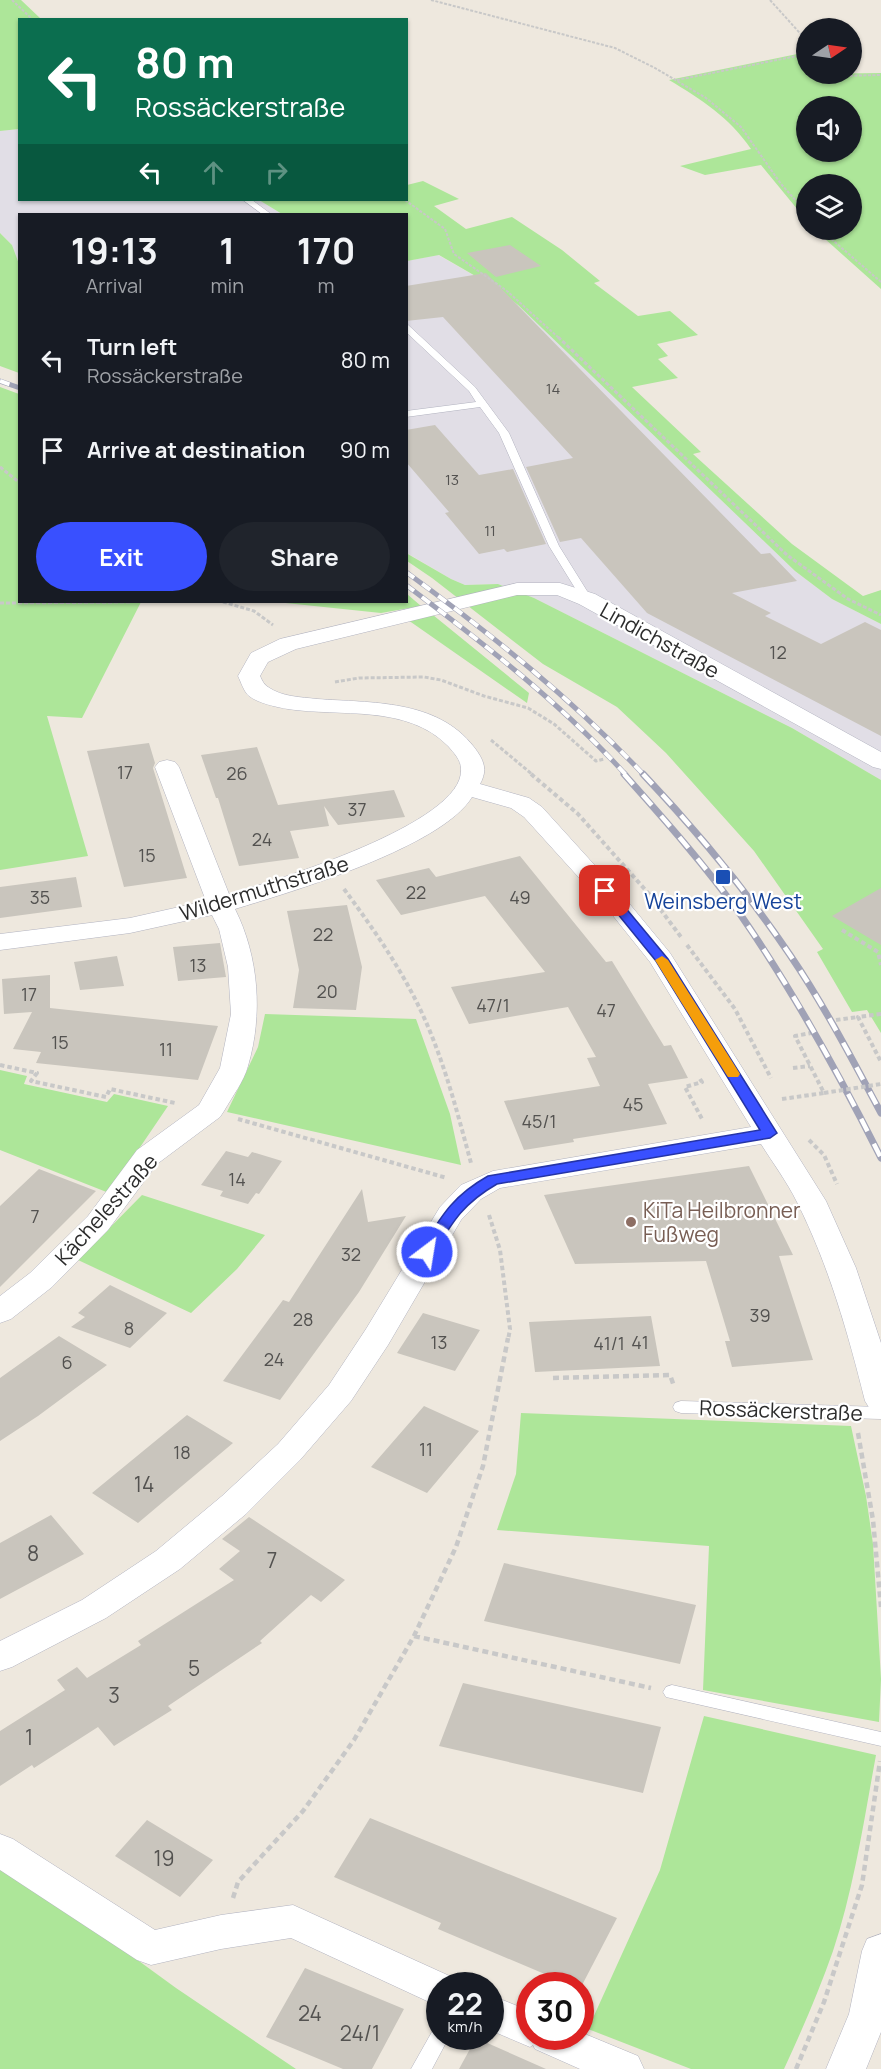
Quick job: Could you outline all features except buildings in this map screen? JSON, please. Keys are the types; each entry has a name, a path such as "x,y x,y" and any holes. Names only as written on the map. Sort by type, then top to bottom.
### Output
{"street":[{"name":"Lindichstraße","path":"295,642 517,589 560,589 587,599 881,762"},
{"path":"295,642 259,658 249,676 257,691 281,701 404,714 437,726 469,754 474,772 469,789"},
{"name":"Kächelestraße","path":"0,1312 41,1280 98,1224 147,1157 210,1111 234,1068 244,1014 241,967 232,929 220,905 167,767"},
{"name":"Wildermuthstraße","path":"0,942 149,922 220,905 331,871 405,837 447,810 469,789"},
{"name":"Rossäckerstraße","path":"469,789 520,803 533,812 619,907 661,959 811,1201 842,1268 862,1329 881,1401"},
{"path":"0,1657 94,1609 168,1560 234,1505 289,1452 340,1393 377,1337 450,1214 471,1192 493,1180 770,1133"},
{"path":"0,1850 151,1947 221,1932 293,1921 426,1983"},
{"path":"846,2069 869,2014 881,1951"},
{"path":"579,2050 624,2069"}],"lane":[{"path":"248,201 266,213"},
{"path":"408,328 472,388 504,433 554,546 587,599"},
{"path":"408,414 482,404"},
{"name":"Rossäckerstraße","path":"681,1407 881,1413"},
{"path":"672,1692 881,1739"},
{"path":"421,2069 432,2050"}],"path":[{"path":"12,0 31,18"},
{"path":"431,0 615,48 676,81 706,98 741,127 781,184 796,201"},
{"path":"770,0 796,29"},
{"path":"676,81 796,56"},
{"path":"862,75 881,75"},
{"path":"407,201 445,229 454,254 507,291 532,312 787,555 848,599 881,615"},
{"path":"833,240 881,282"},
{"path":"0,468 18,482"},
{"path":"0,603 18,603"},
{"path":"226,603 254,611 295,642"},
{"path":"332,689 334,682 343,680 424,677 441,680 484,696 528,708 554,724 596,761 604,759"},
{"path":"221,1932 238,1882 303,1811 341,1758 414,1636 456,1547 483,1466 510,1329 500,1250 472,1168 450,1086 417,1003 382,940 331,871"},
{"path":"842,930 878,952 881,965"},
{"path":"836,1020 881,1014"},
{"path":"858,1017 881,1062"},
{"path":"811,1033 795,1036 824,1093"},
{"path":"793,1068 810,1066"},
{"path":"782,1100 881,1084"},
{"path":"553,1378 670,1375 681,1407"},
{"path":"414,1636 672,1692"},
{"path":"796,2069 824,2002 862,1885 881,1754"}],"shaded area":[{"path":"18,129 18,201 261,201 280,213 18,213 18,261 12,245 0,233 0,131"},
{"path":"438,255 491,285 518,305 795,571 832,599 881,624 881,780 792,728 534,598 498,584 465,585 408,554 408,261"}],"green space":[{"path":"0,0 21,0 40,18 18,18 18,129 0,131"},
{"path":"796,54 796,84 862,84 862,73 881,73 881,289 826,240 862,240 862,174 796,174 796,208 761,165 705,175 680,166 751,149 734,128 692,94 669,80"},
{"path":"423,181 459,199 434,206 466,229 512,217 562,250 600,281 594,283 638,316 670,311 698,335 657,344 668,356 658,359 678,378 632,387 701,452 693,454 792,544 863,596 881,590 881,624 832,599 795,571 518,305 491,285 439,255 408,261 408,213 280,213 261,201 408,201 408,185"},
{"path":"0,233 12,245 18,261 18,373 0,366"},
{"path":"0,387 18,394 18,603 140,603 82,718 47,716 88,856 0,870"},
{"path":"408,554 465,585 498,584 534,598 792,728 881,780 881,1033 867,1010 852,1012 817,952 823,949 754,851 666,753 617,707 543,664 408,562"},
{"path":"408,595 421,606 381,613 286,603 408,603"},
{"path":"433,615 529,693 527,703 408,620"},
{"path":"265,1014 416,1019 450,1114 461,1165 227,1112 258,1047"},
{"path":"0,1070 27,1076 24,1084 107,1102 114,1094 168,1106 109,1193 0,1150"},
{"path":"142,1195 265,1235 237,1269 191,1313 78,1260"},
{"path":"521,1413 851,1426 866,1496 873,1544 881,1679 879,1722 703,1690 709,1546 497,1530 516,1474"},
{"path":"704,1716 876,1755 858,1854 833,1951 784,2069 691,2069 594,2031 594,2016 660,1870"},
{"path":"0,1860 176,1988 296,2069 0,2069"}],"railway":[{"path":"0,381 18,387"},
{"path":"408,573 530,668 617,747 644,775"},
{"path":"408,587 548,699 626,775"},
{"path":"624,774 713,878 760,943 815,1034 881,1158"},
{"path":"643,774 720,861 773,931 826,1013 881,1113"}],"slow traffic":[{"path":"662,960 733,1074"}],"place":[{"name":"Weinsberg West","path":"723,877"},
{"name":"KiTa Heilbronner Fußweg","path":"631,1222"}],"route":[{"path":"427,1252 450,1214 471,1192 493,1180 770,1133 661,959 605,891"}]}
